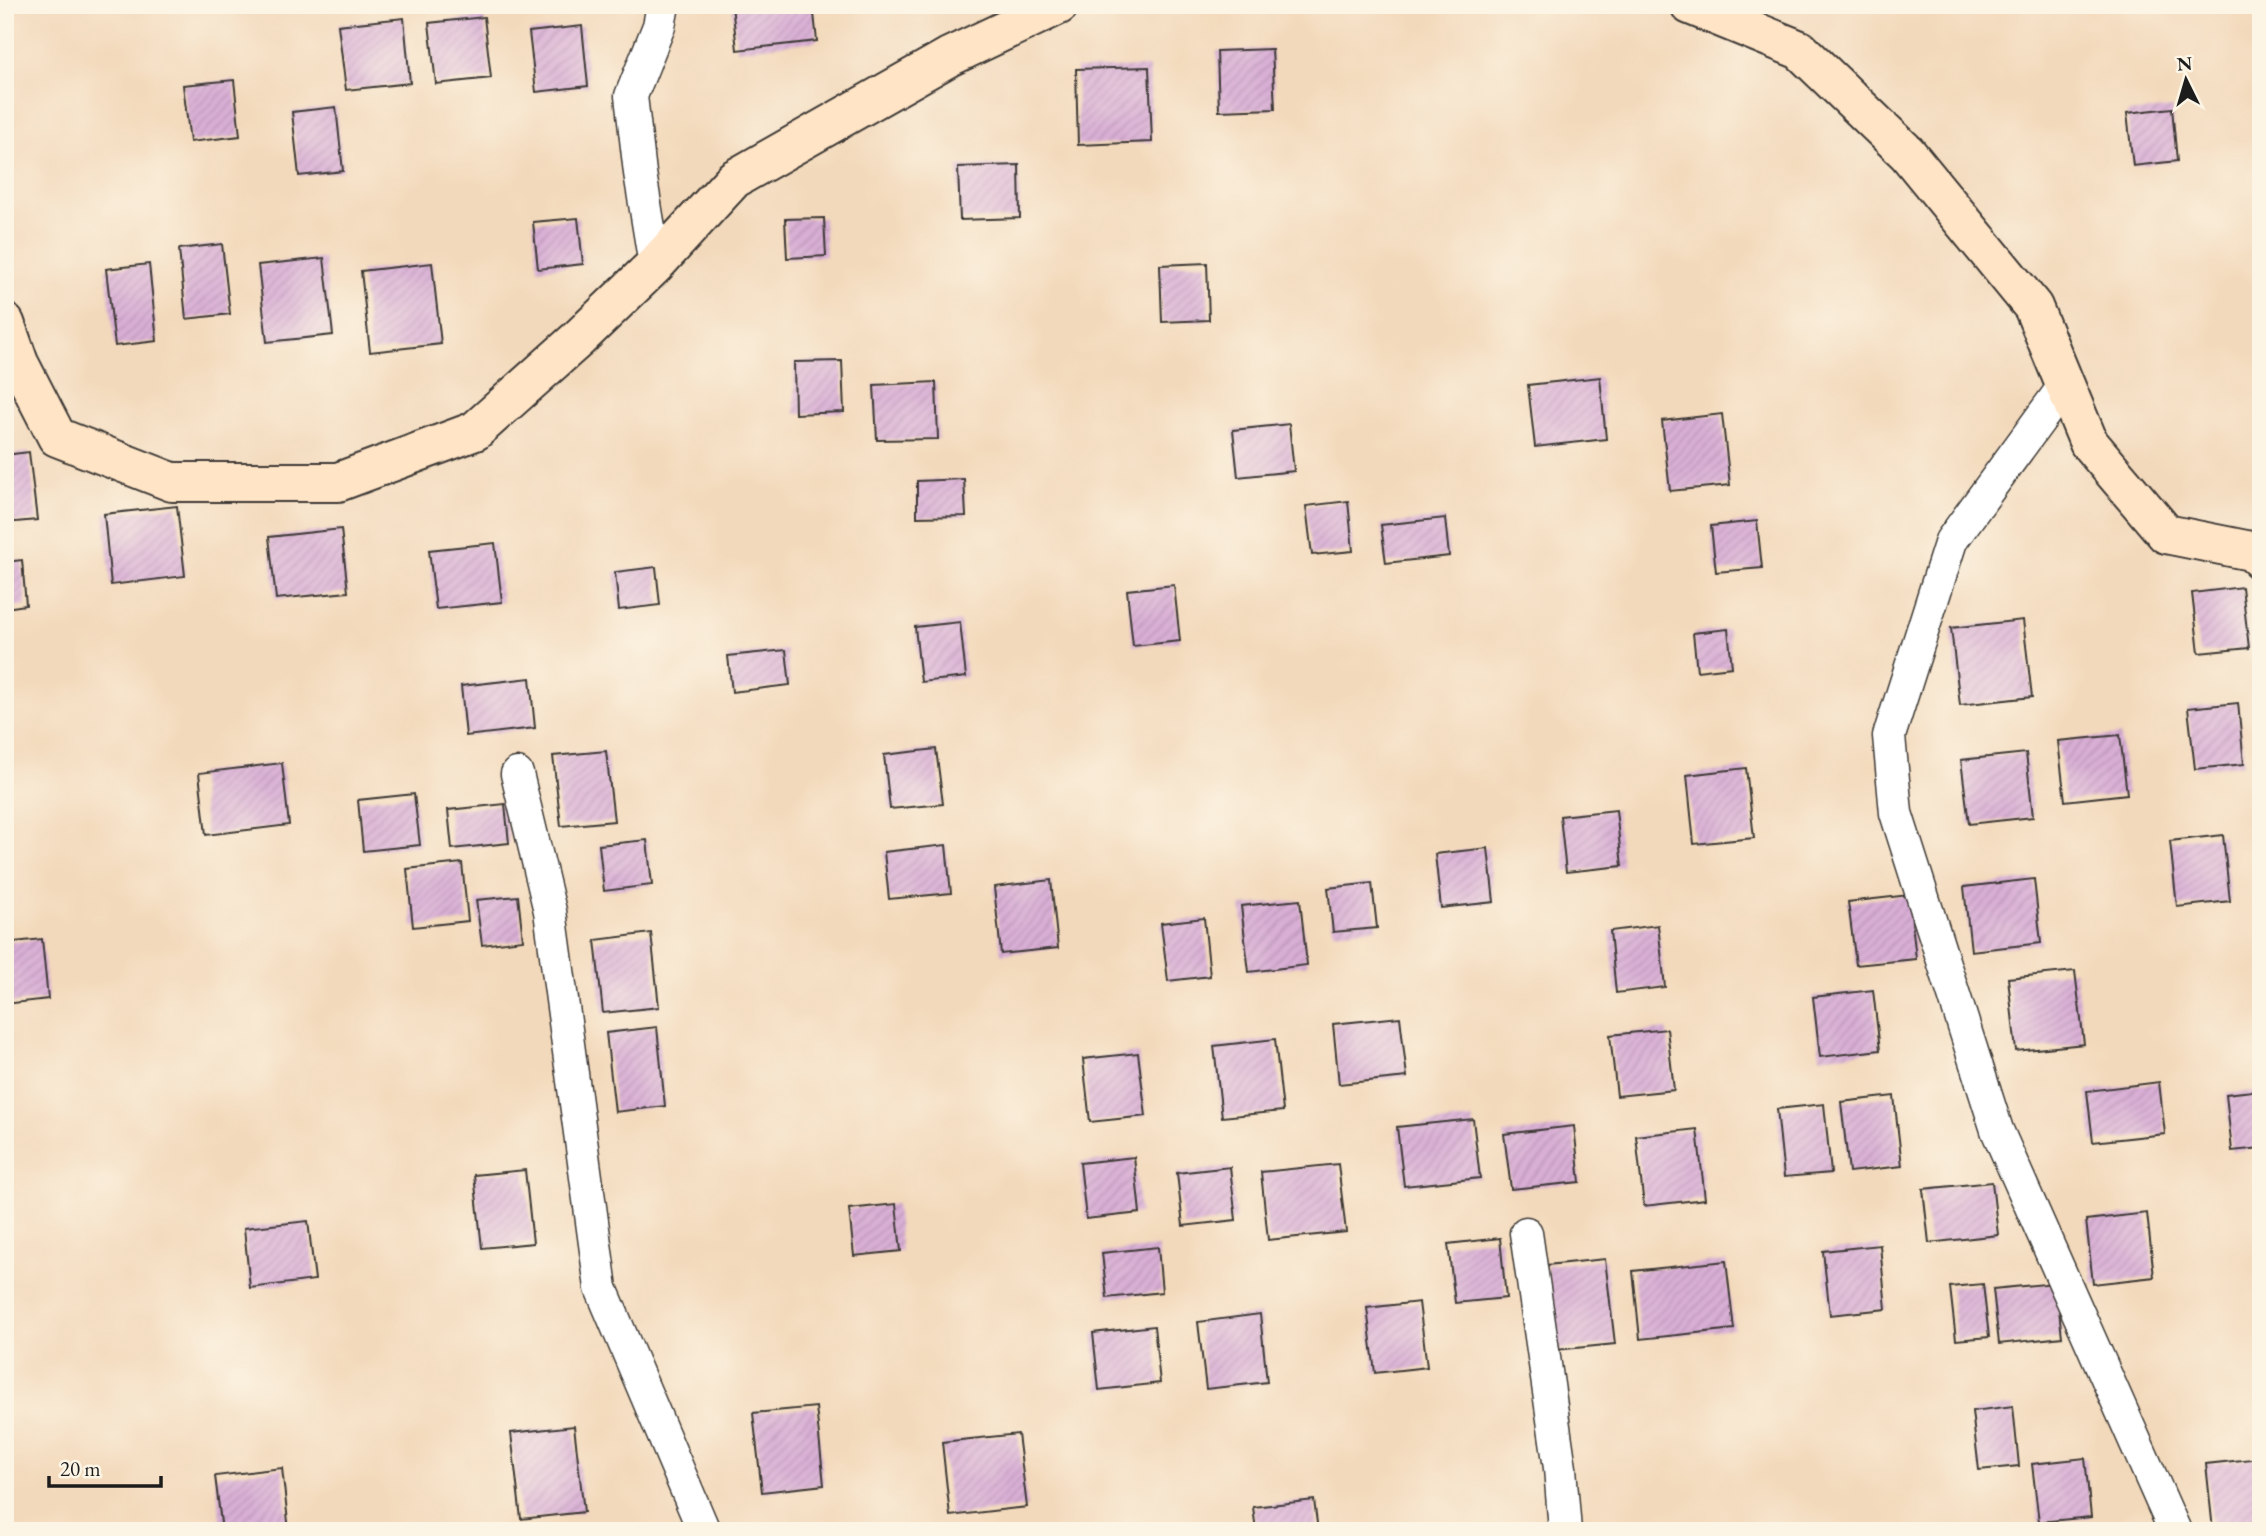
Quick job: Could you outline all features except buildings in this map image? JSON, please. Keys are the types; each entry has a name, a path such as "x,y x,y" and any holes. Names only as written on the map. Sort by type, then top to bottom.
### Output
{"street":[{"path":"655,265 631,96 659,26 663,5"},
{"path":"5,323 19,363 57,437 172,482 338,482 475,431 578,339 655,265 734,178 949,57 1059,5"},
{"path":"1690,5 1800,50 1907,153 2033,307 2089,443 2165,534 2251,551 2261,560"},
{"path":"2065,385 1951,541 1889,736 1896,813 1997,1130 2175,1531"},
{"path":"517,774 550,911 601,1288 704,1531"},
{"path":"1526,1233 1559,1468 1565,1531"}]}
